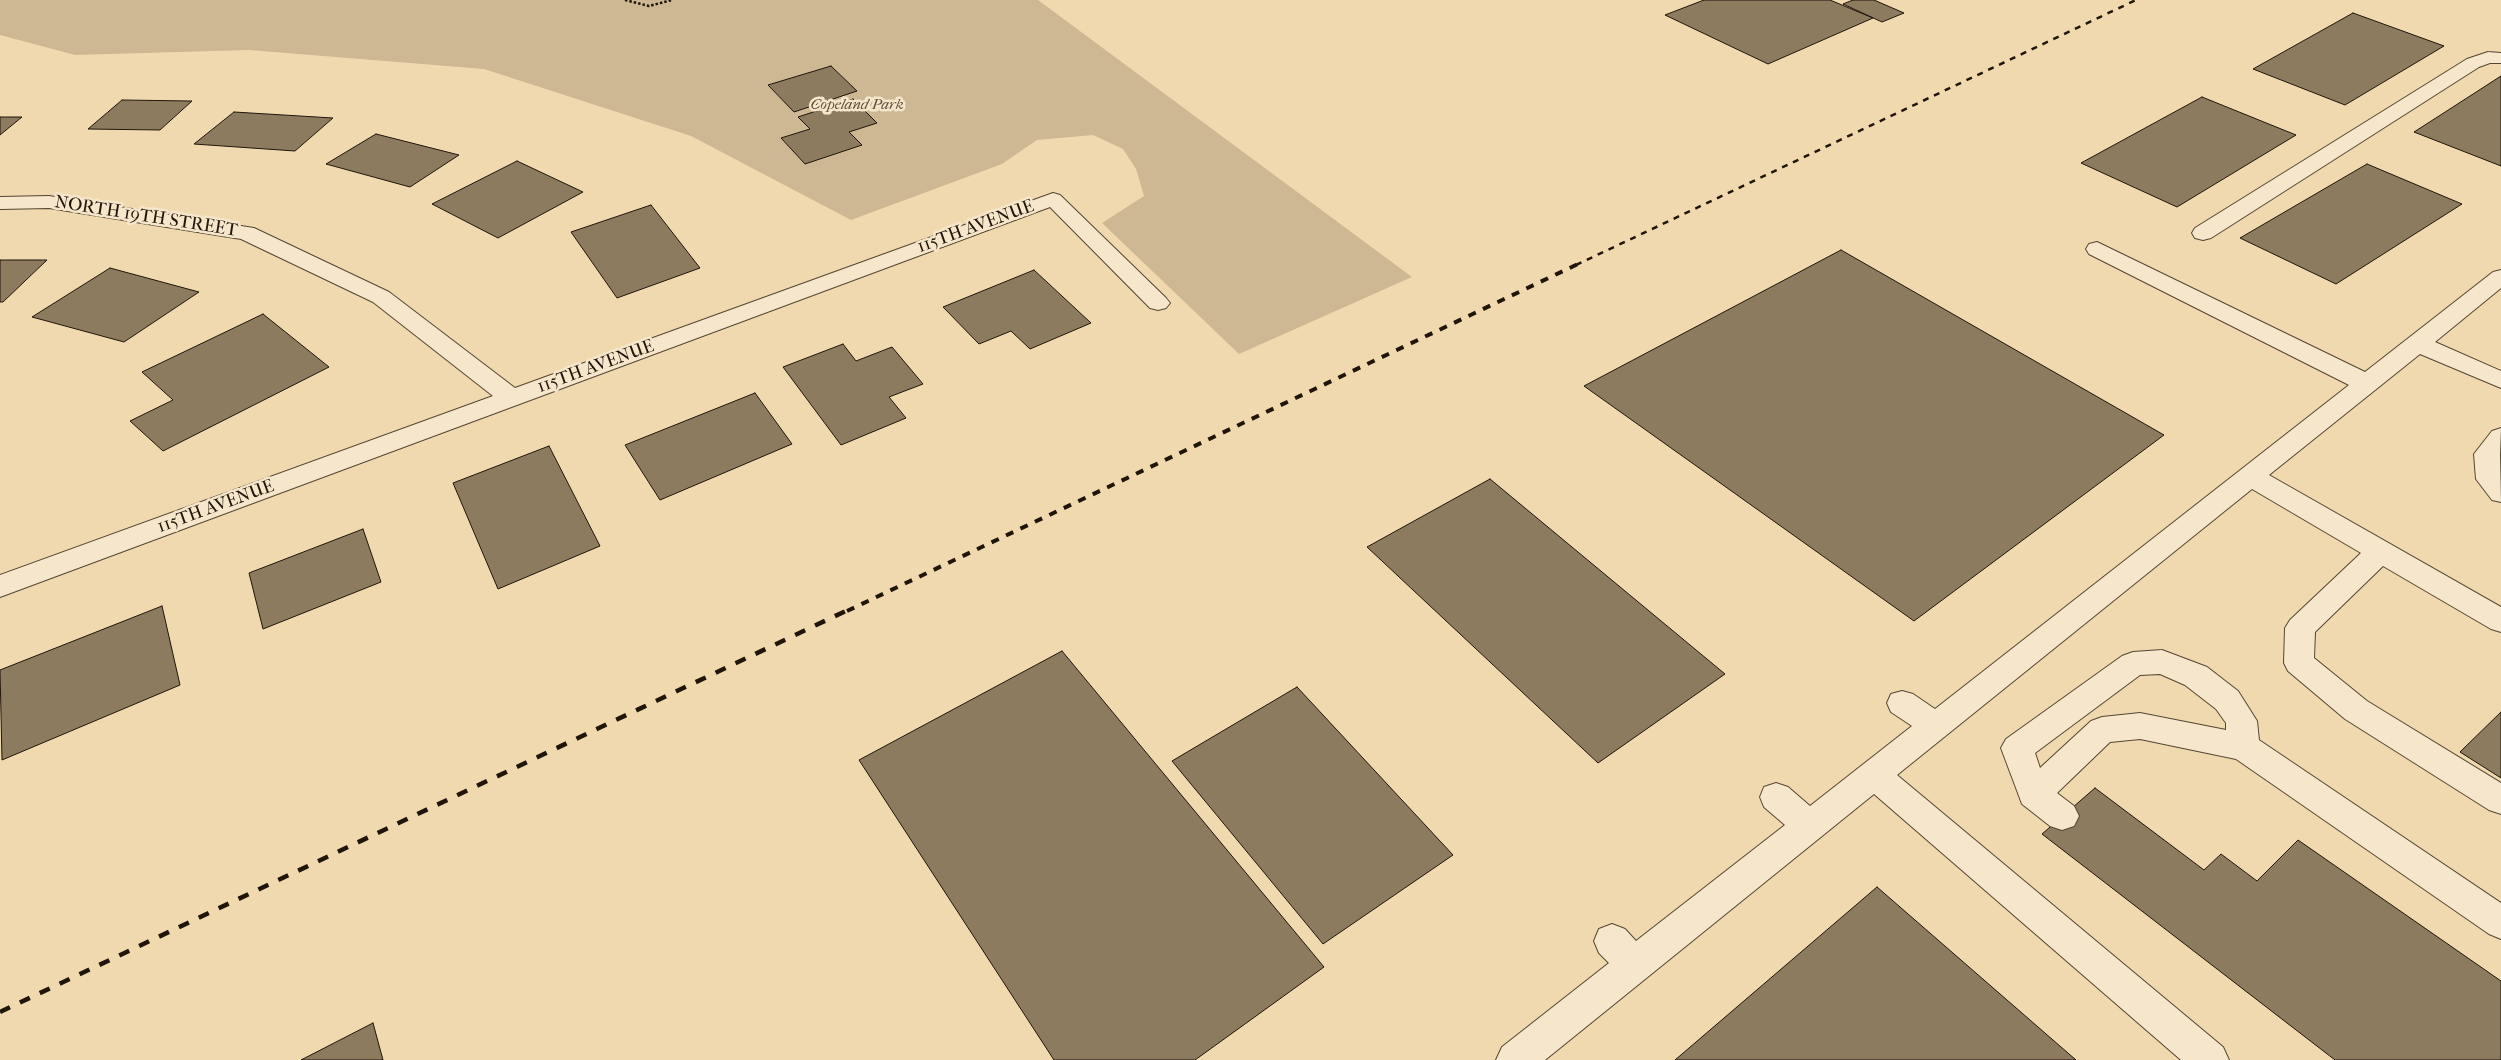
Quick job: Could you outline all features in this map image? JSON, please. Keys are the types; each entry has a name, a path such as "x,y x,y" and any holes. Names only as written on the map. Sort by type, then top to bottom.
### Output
{"street":[{"path":"2203,233 2473,63 2488,57 2501,58"},
{"name":"115TH AVENUE","path":"0,586 1052,199 1158,303"},
{"name":"NORTH 19TH STREET","path":"0,203 50,202 246,233 380,297 512,398"},
{"path":"2096,249 2368,384"},
{"path":"1515,1060 1623,953 1810,826 2501,277"},
{"path":"2419,344 2501,380"},
{"path":"2501,437 2487,454 2489,479 2501,493"},
{"path":"2251,477 2501,621"},
{"path":"2380,552 2300,628 2299,663 2356,710 2501,800"},
{"path":"2062,816 2034,794 2017,748 2133,664 2162,662 2196,676 2227,700 2241,722 2244,747"},
{"path":"1902,703 1936,726"},
{"path":"2034,794 2102,730 2140,726 2244,747 2501,922"},
{"path":"1874,775 2210,1060"},
{"path":"1776,797 1810,826"}],"path":[{"path":"625,0 648,6 672,0"}],"green space":[{"name":"Copeland Park","path":"0,0 1038,0 1412,277 1239,354 1102,223 1144,196 1136,169 1123,149 1093,135 1037,140 1002,164 851,220 691,136 484,69 249,50 75,55 0,35"}],"building":[{"path":"1704,0 1830,0 1873,18 1768,64 1665,15"},
{"path":"1853,0 1874,0 1904,13 1882,22 1843,4"},
{"path":"2353,13 2444,46 2345,105 2253,69"},
{"path":"831,66 857,91 794,112 768,85"},
{"path":"2501,76 2501,166 2414,132 2439,116"},
{"path":"2202,97 2296,135 2177,207 2081,163"},
{"path":"853,99 877,123 849,132 862,145 805,164 781,138 810,129 798,117"},
{"path":"122,100 192,101 160,130 88,129"},
{"path":"234,112 333,118 295,151 194,144"},
{"path":"0,117 22,117 0,135"},
{"path":"376,134 459,155 410,187 326,164"},
{"path":"517,161 583,192 498,238 432,204"},
{"path":"2367,164 2462,204 2336,284 2240,238"},
{"path":"651,205 700,268 617,298 571,232"},
{"path":"1841,250 2164,435 1914,621 1584,386"},
{"path":"0,260 47,260 3,302 0,302"},
{"path":"110,268 199,292 124,342 32,317"},
{"path":"1034,270 1091,323 1030,349 1011,331 979,344 943,307"},
{"path":"263,314 329,367 163,451 130,421 173,400 142,372"},
{"path":"843,344 856,361 892,347 923,384 889,397 906,418 841,445 783,367"},
{"path":"755,393 792,444 660,500 625,445"},
{"path":"549,446 600,546 498,589 453,483"},
{"path":"1490,479 1725,674 1598,763 1367,547"},
{"path":"363,529 381,582 263,629 249,573"},
{"path":"162,606 180,685 2,760 0,670"},
{"path":"1062,651 1324,967 1195,1060 1054,1060 859,760"},
{"path":"1297,687 1453,855 1323,944 1172,761"},
{"path":"2501,712 2501,778 2460,752"},
{"path":"2095,788 2204,870 2221,854 2257,881 2298,840 2501,981 2501,1060 2335,1060 2042,834"},
{"path":"1877,887 2076,1060 1675,1060"},
{"path":"373,1023 383,1060 301,1060"}],"railway":[{"path":"1576,265 2136,0"},
{"path":"847,611 1578,264"},
{"path":"0,1012 850,609"}]}
